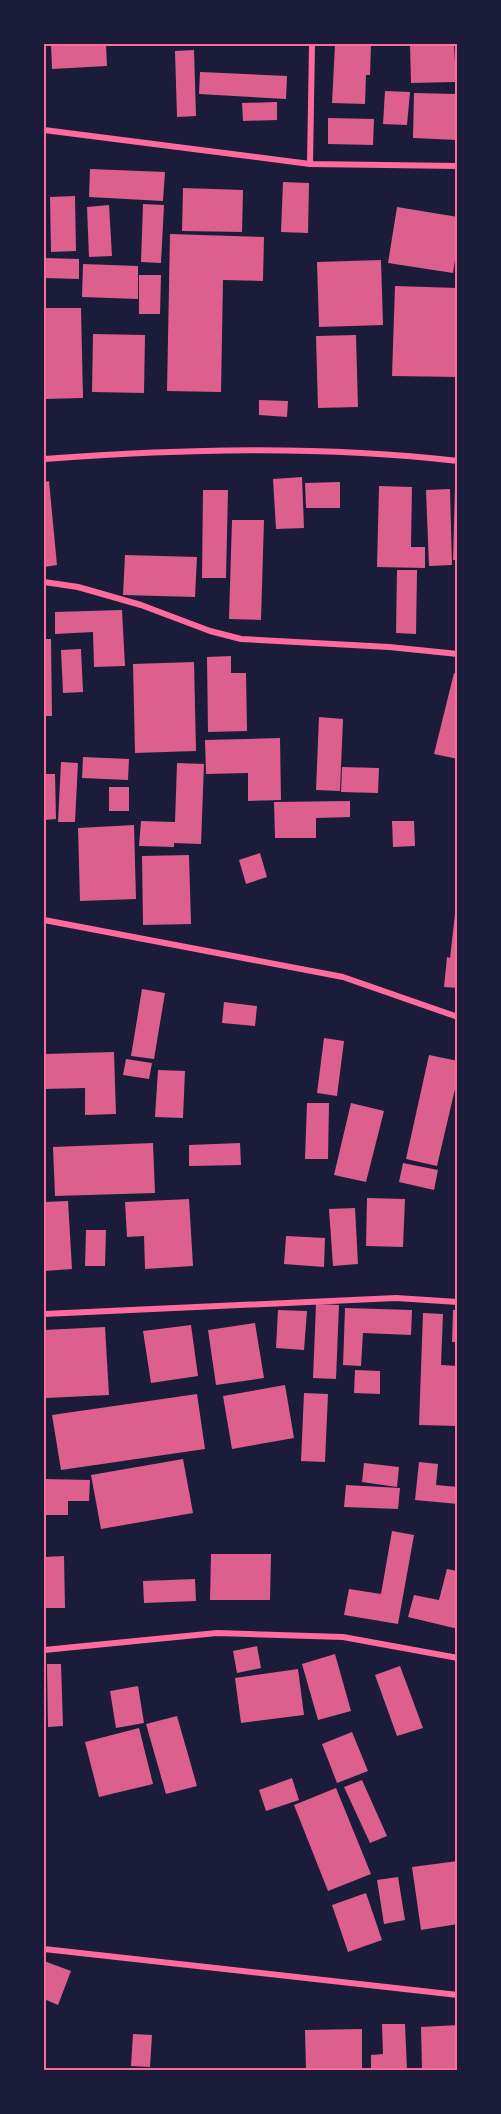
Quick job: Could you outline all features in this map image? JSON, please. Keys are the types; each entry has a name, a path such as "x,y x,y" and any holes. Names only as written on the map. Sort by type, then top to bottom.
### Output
{"street":[{"path":"310,164 312,44"},
{"path":"44,130 310,164 458,166"},
{"path":"44,459 258,449 417,456 458,461"},
{"path":"44,582 78,587 141,605 210,631 241,639 389,647 458,654"},
{"path":"44,920 343,978 458,1017"},
{"path":"44,1314 396,1298 458,1302"},
{"path":"44,1650 217,1633 343,1637 458,1658"},
{"path":"44,1949 458,1995"}],"building":[{"path":"51,44 106,44 107,66 52,69"},
{"path":"335,44 371,44 370,75 366,75 365,104 332,103"},
{"path":"410,44 454,44 456,82 411,83"},
{"path":"194,50 196,116 177,117 175,51"},
{"path":"44,57 46,57 46,102 44,102"},
{"path":"200,72 287,76 286,99 199,94"},
{"path":"385,91 410,92 407,125 383,124"},
{"path":"414,93 458,94 457,140 413,138"},
{"path":"277,102 277,120 243,121 242,103"},
{"path":"328,118 374,119 373,145 328,144"},
{"path":"90,169 165,172 163,201 89,197"},
{"path":"283,182 309,183 308,233 281,232"},
{"path":"183,188 243,190 242,232 182,231"},
{"path":"75,196 76,251 51,252 50,197"},
{"path":"143,204 164,205 161,263 141,262"},
{"path":"109,205 112,256 89,257 87,207"},
{"path":"397,207 458,217 458,242 453,273 388,263"},
{"path":"170,234 264,237 263,281 223,280 221,392 167,391"},
{"path":"44,258 79,259 79,279 44,278"},
{"path":"381,260 383,325 319,327 317,262"},
{"path":"83,264 138,266 138,299 82,297"},
{"path":"139,275 161,275 160,314 139,314"},
{"path":"395,286 458,288 458,377 392,376"},
{"path":"44,308 81,308 83,398 44,399"},
{"path":"93,334 145,335 144,393 92,392"},
{"path":"356,335 358,407 318,408 316,336"},
{"path":"259,400 288,401 287,417 259,415"},
{"path":"302,477 304,528 276,529 273,479"},
{"path":"49,481 57,565 44,567 44,482"},
{"path":"340,482 340,508 306,508 305,483"},
{"path":"379,486 412,487 411,547 425,547 425,568 377,567"},
{"path":"455,487 458,487 458,560 453,560"},
{"path":"450,489 452,565 429,566 426,490"},
{"path":"203,490 228,490 226,578 202,578"},
{"path":"232,520 264,520 261,620 229,619"},
{"path":"125,555 197,557 195,597 123,595"},
{"path":"397,570 417,570 416,634 396,633"},
{"path":"122,610 125,666 94,667 93,632 55,634 55,612"},
{"path":"44,639 51,639 52,716 44,716"},
{"path":"81,649 83,692 63,693 61,650"},
{"path":"231,656 231,673 246,673 247,731 208,732 207,657"},
{"path":"194,662 196,751 135,753 133,664"},
{"path":"454,673 458,674 458,759 434,754"},
{"path":"319,717 343,719 340,791 316,790"},
{"path":"280,738 281,800 248,801 248,773 206,774 205,740"},
{"path":"83,757 129,759 128,780 82,778"},
{"path":"61,762 78,763 75,822 58,822"},
{"path":"177,763 204,764 201,844 174,843 174,847 139,846 141,821 175,822"},
{"path":"342,767 379,768 378,793 341,792"},
{"path":"44,774 55,774 56,819 44,820"},
{"path":"109,787 129,787 129,811 109,811"},
{"path":"350,801 350,817 316,818 316,838 275,838 274,802"},
{"path":"392,821 414,821 415,846 393,847"},
{"path":"134,825 136,899 80,901 78,828"},
{"path":"260,853 267,877 246,884 239,860"},
{"path":"189,855 191,924 143,925 142,856"},
{"path":"455,914 458,914 458,988 444,987"},
{"path":"142,989 165,993 154,1059 131,1056"},
{"path":"224,1002 257,1006 255,1026 222,1023"},
{"path":"324,1038 344,1041 337,1096 317,1093"},
{"path":"114,1052 116,1114 85,1115 85,1088 44,1089 44,1054"},
{"path":"429,1055 458,1061 458,1076 437,1166 406,1159"},
{"path":"126,1059 152,1063 149,1079 123,1075"},
{"path":"158,1070 185,1071 183,1118 155,1117"},
{"path":"307,1103 329,1103 328,1159 305,1159"},
{"path":"351,1103 384,1111 366,1182 334,1175"},
{"path":"153,1143 155,1193 55,1196 53,1147"},
{"path":"240,1143 241,1165 189,1166 189,1145"},
{"path":"403,1163 438,1170 434,1190 399,1182"},
{"path":"367,1198 405,1199 403,1247 366,1246"},
{"path":"189,1199 193,1266 145,1269 144,1236 127,1237 125,1202"},
{"path":"68,1201 72,1269 44,1271 44,1202"},
{"path":"355,1208 358,1264 333,1266 329,1209"},
{"path":"86,1230 106,1230 105,1266 85,1266"},
{"path":"286,1236 325,1238 324,1267 284,1264"},
{"path":"316,1304 339,1305 336,1379 313,1378"},
{"path":"345,1308 412,1310 411,1335 363,1333 361,1366 343,1365"},
{"path":"278,1310 307,1311 304,1350 276,1348"},
{"path":"453,1310 458,1310 458,1342 452,1342"},
{"path":"423,1313 443,1314 441,1365 458,1366 458,1426 419,1425"},
{"path":"255,1323 264,1378 216,1385 208,1330"},
{"path":"191,1325 198,1376 151,1383 143,1331"},
{"path":"105,1327 109,1395 46,1398 44,1330"},
{"path":"355,1370 380,1371 380,1394 354,1393"},
{"path":"285,1385 294,1438 232,1449 223,1396"},
{"path":"304,1393 328,1394 325,1462 301,1461"},
{"path":"197,1394 205,1449 61,1470 52,1415"},
{"path":"183,1459 193,1513 101,1529 91,1475"},
{"path":"419,1462 438,1464 436,1485 458,1487 458,1504 415,1500"},
{"path":"364,1463 399,1467 397,1487 362,1482"},
{"path":"44,1479 90,1480 89,1501 68,1501 68,1515 44,1515"},
{"path":"346,1485 400,1488 398,1509 344,1507"},
{"path":"392,1531 414,1535 398,1624 344,1615 349,1589 381,1594"},
{"path":"211,1554 271,1554 270,1600 210,1600"},
{"path":"64,1556 65,1608 44,1608 44,1557"},
{"path":"447,1569 458,1571 458,1629 408,1617 414,1595 439,1600"},
{"path":"195,1579 196,1601 144,1603 143,1581"},
{"path":"257,1646 261,1668 237,1673 233,1651"},
{"path":"335,1654 351,1711 318,1720 302,1664"},
{"path":"47,1664 61,1664 63,1726 48,1727"},
{"path":"400,1666 423,1728 397,1736 375,1675"},
{"path":"298,1669 304,1715 241,1723 235,1678"},
{"path":"138,1686 144,1723 116,1728 110,1691"},
{"path":"177,1716 197,1786 166,1794 146,1724"},
{"path":"139,1728 153,1784 99,1797 85,1742"},
{"path":"352,1732 368,1771 337,1783 322,1744"},
{"path":"292,1778 299,1800 266,1811 259,1790"},
{"path":"362,1780 387,1836 370,1843 344,1787"},
{"path":"336,1788 371,1874 328,1891 294,1805"},
{"path":"458,1861 458,1924 421,1930 412,1867"},
{"path":"398,1877 405,1920 384,1924 377,1880"},
{"path":"366,1893 382,1940 348,1952 332,1905"},
{"path":"44,1961 71,1971 58,2005 44,1999"},
{"path":"382,2024 405,2024 407,2070 371,2070 371,2055 383,2054"},
{"path":"458,2025 458,2070 422,2070 421,2027"},
{"path":"362,2029 362,2070 306,2070 305,2030"},
{"path":"133,2034 152,2035 150,2067 131,2066"}]}
